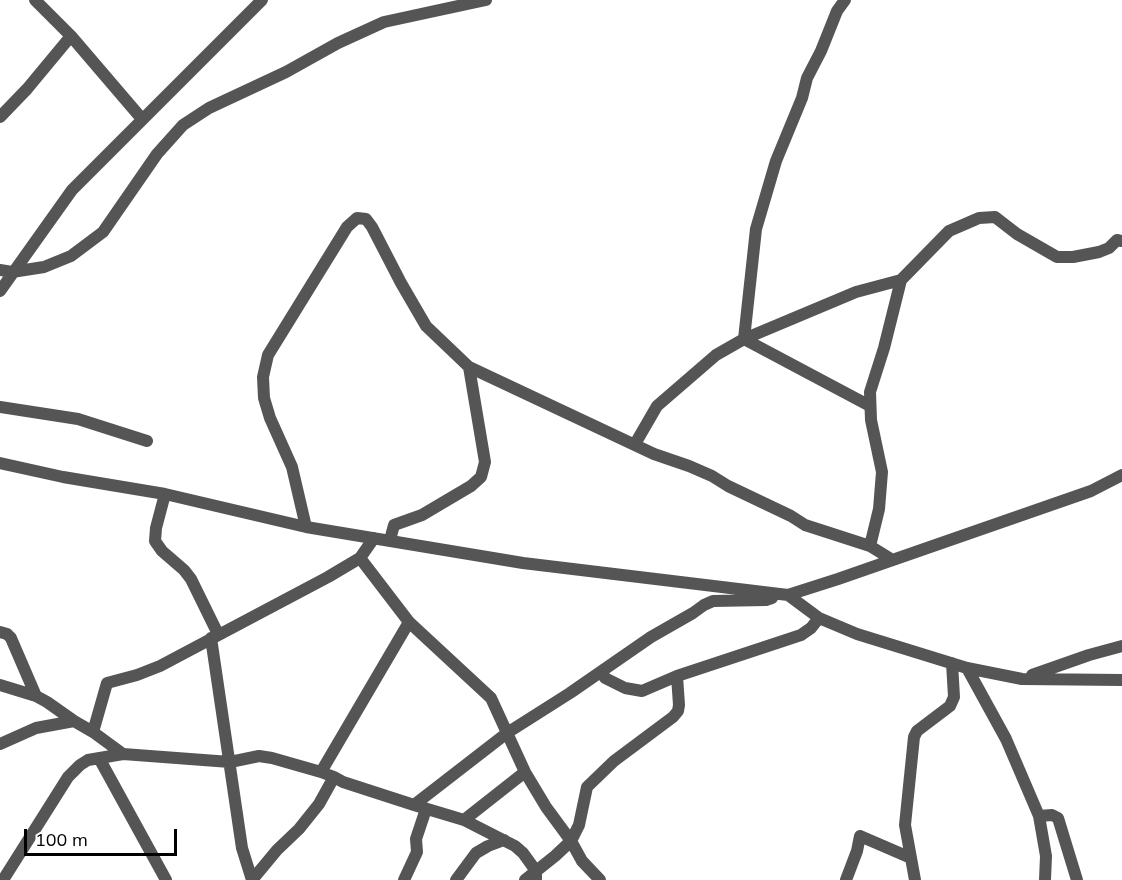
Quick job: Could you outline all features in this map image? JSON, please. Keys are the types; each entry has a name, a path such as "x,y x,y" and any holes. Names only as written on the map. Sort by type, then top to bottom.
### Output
{"street":[{"path":"35,0 71,36 142,120"},
{"path":"0,291 6,271 29,252 72,190 262,0"},
{"path":"6,271 44,267 62,260 103,232 158,154 183,124 208,108 286,72 338,43 384,22 486,0"},
{"path":"744,339 756,229 776,161 802,98 807,78 837,11 845,0"},
{"path":"0,117 27,89 71,36"},
{"path":"870,546 879,509 882,472 873,431 870,392 901,280 949,231 979,218 995,217 1017,234 1057,257 1073,257 1099,252 1109,248 1117,240 1122,241"},
{"path":"306,527 292,467 270,418 264,398 262,377 268,355 351,221 357,218 366,219 372,227 400,283 426,326 469,367 635,444 712,476 805,525 870,546 891,559"},
{"path":"635,444 657,406 716,355 744,339 856,292 901,280"},
{"path":"744,339 870,406"},
{"path":"390,540 394,525 422,515 471,486 481,477 485,462 469,367"},
{"path":"0,406 78,419 147,441"},
{"path":"0,463 63,477 165,494 306,527 523,563 783,594 819,618 857,634 967,668 1022,679 1122,680"},
{"path":"404,880 417,852 416,839 420,807 507,733 651,637 713,601 766,600 838,579 1091,491 1122,475"},
{"path":"165,494 155,541 191,579 215,636 242,848 252,880"},
{"path":"93,732 107,683 160,666 328,578 360,558 374,538"},
{"path":"360,558 409,622 491,698 525,772 582,861 600,880"},
{"path":"602,671 605,678 625,688 642,691 677,676 801,635 819,618"},
{"path":"321,772 409,622"},
{"path":"0,632 11,638 36,696"},
{"path":"1022,679 1122,646"},
{"path":"915,880 905,825 914,737 917,731 950,705 954,697 952,663"},
{"path":"967,668 1006,739 1039,816 1046,856 1045,880"},
{"path":"525,880 536,876 571,841 579,825 587,787 623,754 678,711 680,705 677,676"},
{"path":"0,685 36,696 123,754"},
{"path":"0,743 36,728 74,721"},
{"path":"3,880 68,777 80,765 99,758 123,754 230,762 259,756 321,772 343,782 464,820 504,840 523,853 536,876"},
{"path":"99,758 166,880"},
{"path":"464,820 525,772"},
{"path":"252,880 313,813 334,777"},
{"path":"1039,816 1052,815 1058,818 1077,880"},
{"path":"846,880 857,852 860,836 911,858"},
{"path":"456,880 476,853 504,840"}]}
